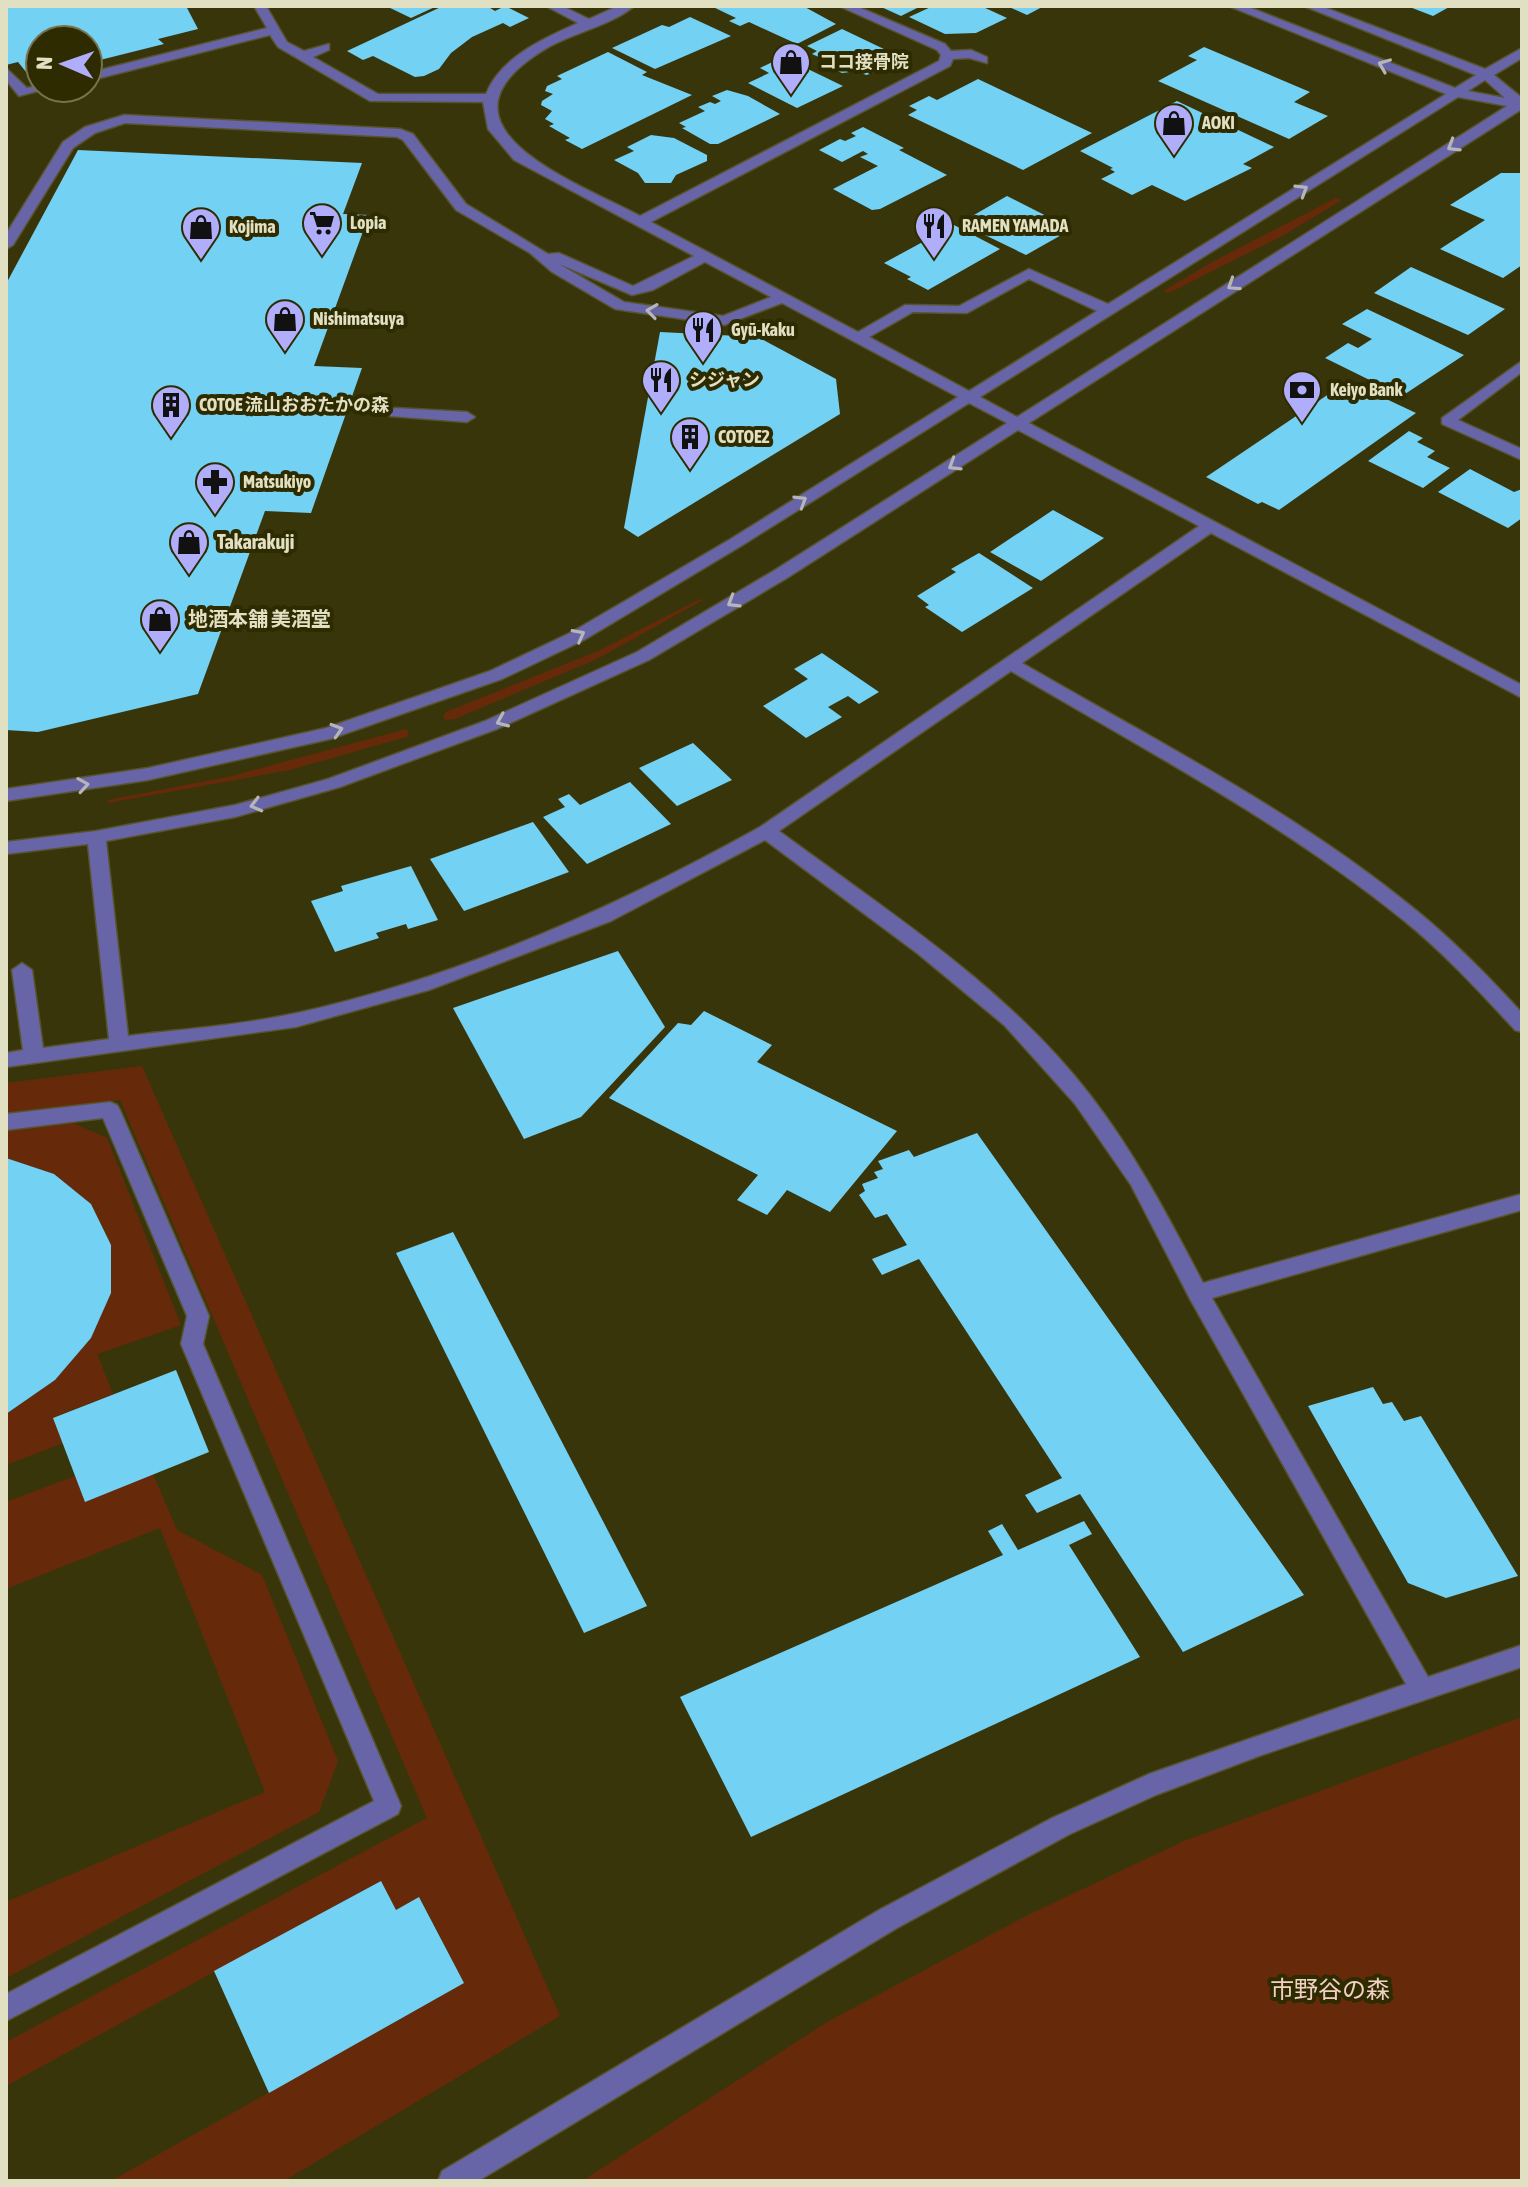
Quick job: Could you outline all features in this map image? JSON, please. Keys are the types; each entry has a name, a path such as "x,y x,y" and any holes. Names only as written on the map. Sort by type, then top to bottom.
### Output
{"street":[{"path":"260,6 282,44 375,98 488,98"},
{"path":"552,6 590,24"},
{"path":"628,6 515,61 498,80 488,98 492,124 501,141 519,157 1522,692"},
{"path":"845,6 941,47 948,55"},
{"path":"1235,6 1456,93 1521,104"},
{"path":"1310,6 1486,74 1521,104"},
{"path":"104,73 274,30"},
{"path":"303,56 325,47"},
{"path":"6,795 134,777 330,733 496,675 578,636 735,543 1522,52"},
{"path":"948,55 971,54 982,60"},
{"path":"641,221 945,63 948,55"},
{"path":"6,72 24,93"},
{"path":"6,848 96,837 235,811 334,783 436,748 566,693 643,656 781,574 1521,104"},
{"path":"6,245 68,145 90,130 124,119 400,133 408,137 461,207 535,250 557,269 620,306 724,321 781,298"},
{"path":"535,250 572,261 632,291 648,287 705,256"},
{"path":"857,338 910,308 962,310 1029,273 1108,310"},
{"path":"1522,365 1447,421 1522,455"},
{"path":"395,413 467,417"},
{"path":"6,1060 296,1020 429,983 604,916 697,870 766,831 1212,525"},
{"path":"1011,664 1299,834 1408,912 1492,990 1522,1025"},
{"path":"766,831 924,948 1011,1020 1082,1099 1138,1180 1198,1293 1421,1688"},
{"path":"96,837 119,1045"},
{"path":"22,970 34,1057"},
{"path":"6,1122 110,1110 198,1316 192,1344 389,1806 6,2008"},
{"path":"1198,1293 1522,1202"},
{"path":"452,2181 888,1919 1061,1826 1163,1781 1421,1688 1522,1656"}],"green space":[{"path":"1336,198 1342,200 1284,235 1169,293 1163,291 1212,262"},
{"path":"703,600 597,659 455,719 445,720 443,717 446,712 598,651"},
{"path":"406,729 409,734 406,737 290,770 108,803 108,800 232,776"},
{"path":"142,1066 560,2016 284,2181 111,2181 464,1983 420,1898 396,1910 380,1881 6,2086 6,2042 427,1818 120,1100 6,1114 6,1083"},
{"path":"71,1122 107,1138 181,1325 97,1354 113,1394 54,1417 63,1443 6,1465 6,1414 55,1380 91,1338 111,1293 111,1245 91,1204 54,1174 6,1158 6,1131"},
{"path":"153,1474 177,1530 262,1575 338,1761 319,1812 6,1978 6,1902 265,1792 160,1528 6,1589 6,1502 75,1476"},
{"name":"市野谷の森","path":"1522,1717 1522,2181 582,2181 827,2022 1028,1915 1184,1841"}],"building":[{"path":"6,6 186,6 198,29 158,39 164,44 104,59 104,24 24,24 24,69 18,62 6,65"},
{"path":"386,6 437,6 411,18"},
{"path":"443,6 487,6 495,11 505,6 529,18 510,27 503,23 472,37 451,53 439,69 424,76 415,77 373,56 363,60 347,51"},
{"path":"711,6 803,6 836,24 797,44 749,22 740,26 729,21 736,18"},
{"path":"879,6 921,6 901,16"},
{"path":"933,6 981,6 1007,18 976,33 945,34 909,17"},
{"path":"1007,6 1044,6 1027,15"},
{"path":"1407,6 1451,6 1433,16"},
{"path":"690,17 731,36 655,69 612,48 662,25 669,27"},
{"path":"842,29 886,50 880,53 895,59 882,66 889,69 866,75 858,71 842,73 829,67 834,64 812,54 817,51 807,46"},
{"path":"1204,47 1310,92 1294,102 1328,116 1289,139 1158,81 1197,60 1188,56"},
{"path":"608,52 647,72 642,75 692,95 582,149 549,126 554,124 545,119 552,111 541,105 542,101 553,94 545,91 547,86 562,79 557,76"},
{"path":"783,57 843,86 797,108 748,83 769,73 760,68"},
{"path":"978,79 1092,133 1023,170 908,115 917,110 909,106 929,96 937,100"},
{"path":"727,90 748,96 780,114 718,144 710,144 682,128 686,127 679,123 705,111 698,107 721,101 712,96"},
{"name":"AOKI","path":"1177,101 1274,147 1243,164 1252,168 1185,201 1152,185 1132,195 1101,179 1115,172 1110,169 1113,168 1080,151"},
{"path":"863,127 947,175 880,209 872,210 833,189 878,166 860,157 868,154 863,151 842,162 819,150 840,139 845,141 856,136 851,133"},
{"path":"651,135 674,138 707,155 707,161 676,175 671,183 645,183 638,173 614,160 634,151 627,147"},
{"name":"COTOE 流山おおたかの森","path":"78,150 362,163 343,214 369,215 314,366 362,368 311,513 265,511 198,694 38,732 6,730 6,284"},
{"path":"1501,173 1522,173 1522,265 1503,278 1440,249 1485,220 1450,205"},
{"path":"1007,196 1072,229 1026,255 960,223"},
{"path":"954,225 1000,249 928,290 884,263"},
{"path":"1411,267 1505,309 1468,335 1374,293"},
{"path":"1367,309 1464,355 1402,396 1325,358 1348,343 1358,348 1372,339 1342,324"},
{"name":"COTOE2","path":"660,332 758,337 836,379 840,414 638,537 624,528"},
{"path":"1348,381 1416,413 1279,510 1262,502 1258,504 1206,477"},
{"path":"1409,431 1423,438 1417,442 1435,451 1427,457 1450,468 1423,488 1368,461"},
{"path":"1470,469 1514,492 1522,489 1522,518 1508,528 1438,492"},
{"path":"1053,510 1104,538 1041,581 990,552"},
{"path":"979,553 1033,588 962,632 925,607 929,605 917,596 956,572 951,569"},
{"path":"822,653 879,692 859,704 848,696 828,707 842,717 806,738 763,706 808,679 794,669"},
{"path":"693,743 732,780 677,806 639,768"},
{"path":"630,782 671,824 587,864 543,817 565,807 558,799 569,794 580,805"},
{"path":"533,822 569,872 464,911 430,859"},
{"path":"411,866 438,920 408,929 406,924 376,933 379,938 335,952 311,901 343,891 341,886"},
{"path":"618,951 665,1027 581,1117 524,1139 453,1008"},
{"path":"704,1011 772,1045 757,1062 897,1131 830,1212 787,1190 767,1215 737,1200 758,1175 609,1098 678,1023 691,1025"},
{"path":"977,1133 1304,1595 1183,1652 1080,1494 1037,1513 1025,1495 1062,1478 919,1259 882,1275 872,1259 907,1245 887,1214 875,1218 859,1195 865,1191 862,1184 878,1178 874,1172 883,1169 878,1161 909,1150 914,1157"},
{"path":"6,1158 54,1174 91,1204 111,1245 111,1293 91,1338 55,1380 6,1414"},
{"path":"453,1232 647,1606 584,1633 396,1253"},
{"path":"176,1370 209,1452 85,1502 53,1418"},
{"path":"1373,1387 1383,1404 1392,1402 1404,1421 1421,1416 1518,1576 1446,1598 1408,1583 1308,1406"},
{"path":"1084,1521 1092,1534 1069,1545 1140,1657 751,1837 680,1697 1003,1555 988,1531 1002,1524 1018,1550"},
{"path":"381,1881 396,1910 419,1897 464,1983 269,2093 214,1971"}],"place":[{"name":"ココ接骨院","path":"791,96"},
{"name":"AOKI","path":"1174,157"},
{"name":"Lopia","path":"322,257"},
{"name":"RAMEN YAMADA","path":"934,260"},
{"name":"Kojima","path":"201,261"},
{"name":"Nishimatsuya","path":"285,353"},
{"name":"Gyū-Kaku","path":"703,364"},
{"name":"シジャン","path":"661,414"},
{"name":"Keiyo Bank","path":"1302,424"},
{"name":"COTOE 流山おおたかの森","path":"171,439"},
{"name":"COTOE2","path":"690,471"},
{"name":"Matsukiyo","path":"215,516"},
{"name":"Takarakuji","path":"189,576"},
{"name":"地酒本舗 美酒堂","path":"160,653"}]}
